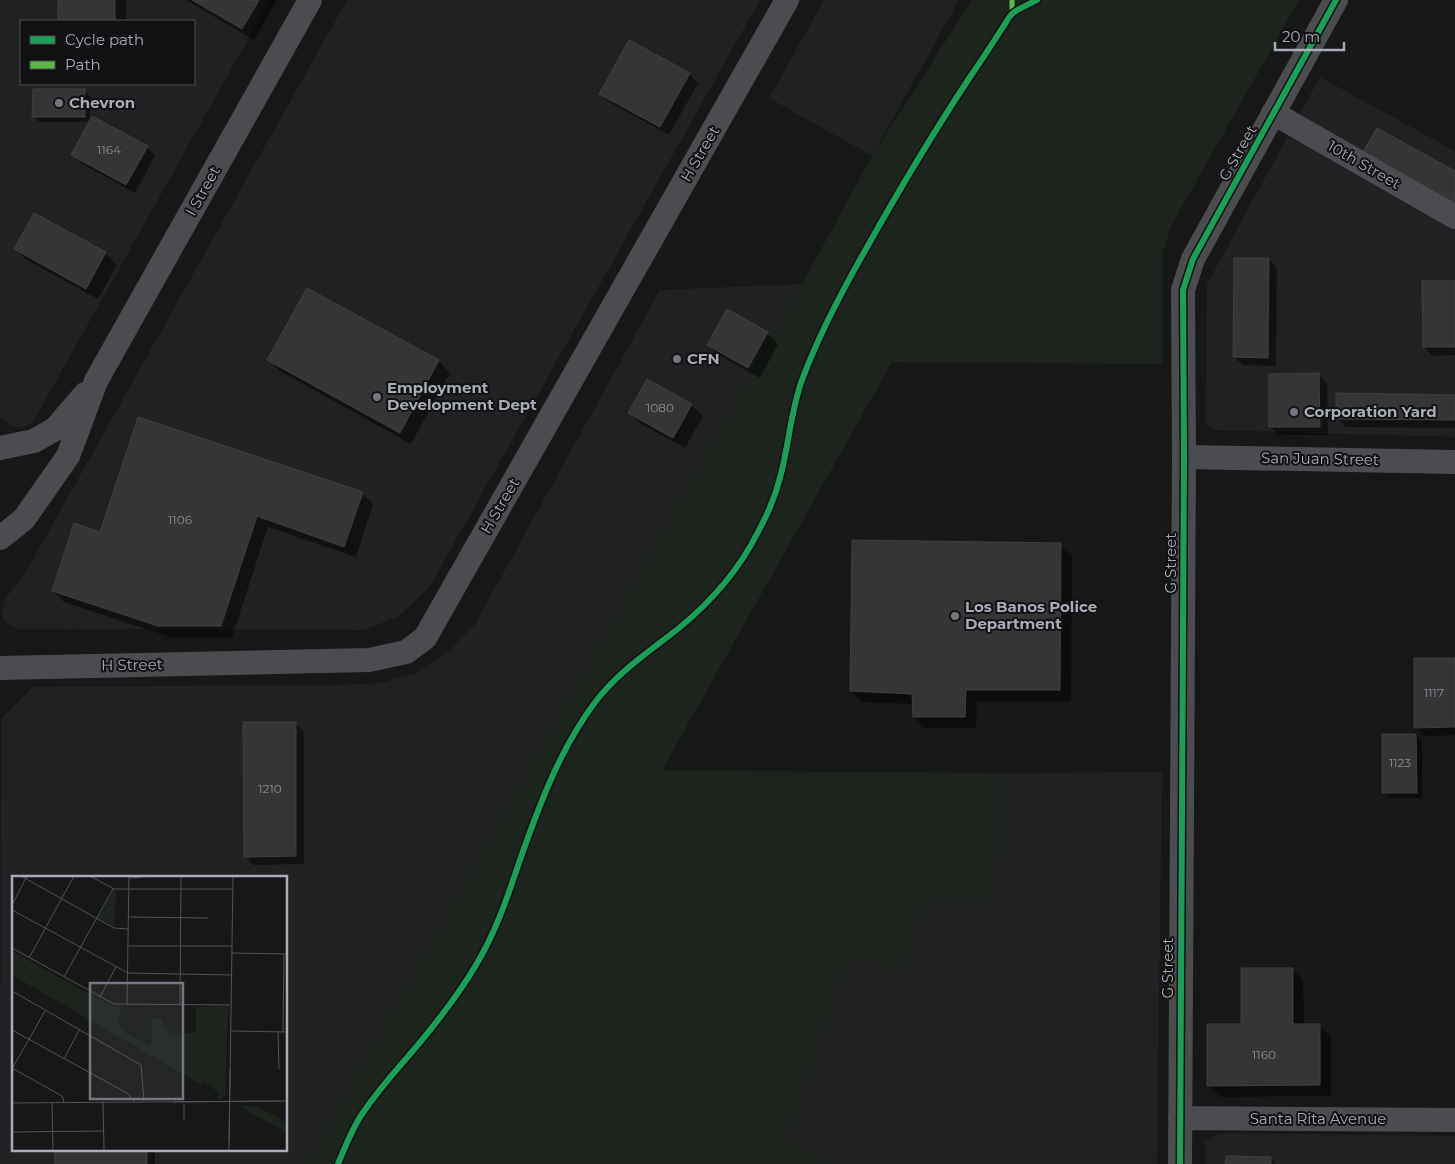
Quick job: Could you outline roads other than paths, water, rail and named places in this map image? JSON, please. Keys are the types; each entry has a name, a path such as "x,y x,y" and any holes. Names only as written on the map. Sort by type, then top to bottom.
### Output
{"street":[{"name":"I Street","path":"0,538 24,520 68,456 96,381 310,0"},
{"name":"H Street","path":"0,668 369,660 406,652 425,638 787,0"},
{"name":"G Street","path":"1180,1164 1184,457 1183,290 1193,259 1336,0"},
{"name":"10th Street","path":"1273,113 1455,216"},
{"name":"I Street","path":"0,448 34,441 55,429 96,381"},
{"name":"San Juan Street","path":"1184,457 1455,462"},
{"name":"Santa Rita Avenue","path":"1180,1118 1455,1120"}],"place":[{"name":"Chevron","path":"59,103"},
{"name":"CFN","path":"677,359"},
{"name":"Employment Development Dept","path":"377,397"},
{"name":"Corporation Yard","path":"1294,412"},
{"name":"Los Banos Police Department","path":"955,616"}]}
